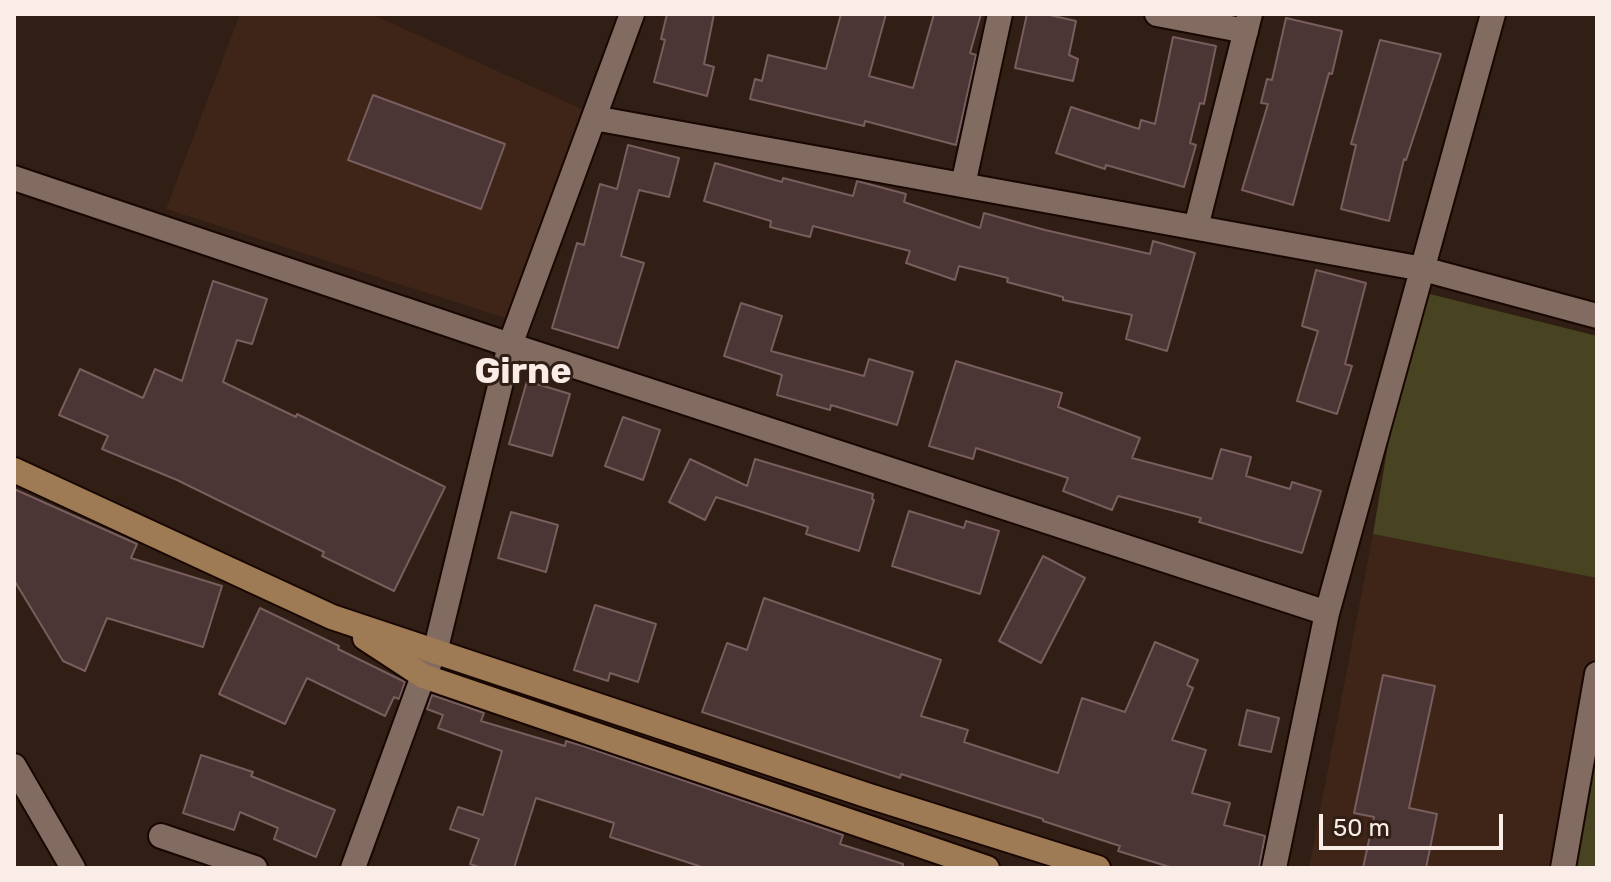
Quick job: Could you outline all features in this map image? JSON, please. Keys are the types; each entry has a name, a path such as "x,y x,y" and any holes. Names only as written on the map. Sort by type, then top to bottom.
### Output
{"street":[{"path":"353,868 423,676 435,652 510,345 632,14"},
{"path":"963,185 1000,14"},
{"path":"1157,14 1248,22 1196,227"},
{"path":"1274,868 1327,613 1493,14"},
{"path":"594,118 1423,269 1597,316"},
{"path":"14,178 510,345 1327,613"},
{"path":"14,470 332,617 869,796 1098,868"},
{"path":"332,617 423,676 987,868"},
{"path":"1563,868 1597,674"},
{"path":"14,766 73,868"},
{"path":"161,836 255,868"}],"shaded area":[{"path":"240,14 371,14 582,109 514,321 166,209"},
{"path":"1414,290 1597,336 1597,578 1373,534"},
{"path":"1373,534 1597,578 1597,732 1576,868 1309,868"},
{"path":"1597,732 1597,868 1576,866"}],"building":[{"path":"667,14 714,14 704,64 714,67 707,96 654,82 665,40 661,39"},
{"path":"841,14 886,14 869,76 913,88 934,14 981,14 970,53 976,55 956,145 865,121 864,126 750,99 755,79 762,81 768,55 826,69"},
{"path":"1027,14 1045,14 1076,21 1069,55 1078,59 1073,81 1015,68"},
{"path":"1286,18 1342,31 1293,205 1242,190 1268,104 1261,103 1267,79 1272,80"},
{"path":"1173,37 1216,46 1204,104 1200,103 1190,143 1196,145 1184,187 1106,165 1105,169 1056,153 1071,107 1139,129 1141,120 1155,124"},
{"path":"1380,40 1441,54 1404,159 1389,221 1341,209 1356,145 1351,144"},
{"path":"373,95 505,144 481,209 348,160"},
{"path":"628,145 679,158 669,197 639,190 621,256 644,263 618,348 552,328 577,243 584,245 600,184 617,189"},
{"path":"715,163 782,182 783,178 853,196 857,181 906,194 904,202 980,228 984,213 1150,254 1153,241 1195,253 1167,351 1126,339 1132,315 1063,300 1063,297 1007,282 1008,278 959,266 955,280 906,263 910,251 813,226 810,237 770,227 771,221 704,201"},
{"path":"1316,270 1366,283 1345,364 1352,366 1337,414 1297,401 1318,331 1302,326"},
{"path":"213,281 267,299 252,344 237,340 223,382 296,417 297,414 445,487 394,591 322,556 324,552 177,480 102,449 108,436 59,415 80,369 143,398 155,369 182,381"},
{"path":"741,303 782,316 771,351 864,376 869,359 913,372 897,425 831,405 830,410 777,395 782,375 724,356"},
{"path":"956,361 1062,393 1058,407 1140,438 1132,458 1212,479 1221,449 1251,457 1246,476 1290,489 1292,482 1321,491 1302,553 1199,522 1201,518 1118,496 1112,510 1063,491 1068,478 976,448 973,459 929,446"},
{"path":"527,381 570,394 552,456 509,444"},
{"path":"623,417 660,430 643,480 605,466"},
{"path":"690,459 747,486 755,459 873,494 874,500 859,551 806,534 808,527 716,497 705,520 669,502"},
{"path":"14,489 137,544 131,558 222,586 203,647 107,618 85,671 63,661 14,580"},
{"path":"909,511 964,528 966,521 999,531 980,594 892,566"},
{"path":"511,512 558,525 546,572 498,558"},
{"path":"1043,556 1085,578 1041,663 999,641"},
{"path":"764,598 941,660 921,716 968,730 964,742 1058,773 1082,698 1125,712 1155,642 1198,660 1187,685 1193,688 1172,740 1206,750 1192,793 1230,803 1224,825 1265,836 1259,868 1173,868 1118,851 1120,846 1043,819 901,774 900,778 702,712 727,643 747,650"},
{"path":"595,605 656,624 638,682 610,673 608,681 574,670"},
{"path":"260,608 405,682 399,699 394,697 385,716 307,678 285,724 219,694"},
{"path":"1383,675 1435,686 1409,808 1437,814 1426,868 1363,868 1374,817 1354,813"},
{"path":"432,695 484,713 481,721 565,746 566,741 583,746 843,835 840,844 903,864 903,868 705,868 610,837 614,823 536,798 514,868 482,868 470,864 479,839 450,829 458,807 483,815 502,751 438,728 443,715 427,709"},
{"path":"1247,710 1279,718 1271,752 1239,745"},
{"path":"201,755 253,772 251,776 335,810 316,857 274,839 278,828 240,812 234,830 183,813"}],"district":[{"name":"Girne","path":"523,373"}]}
